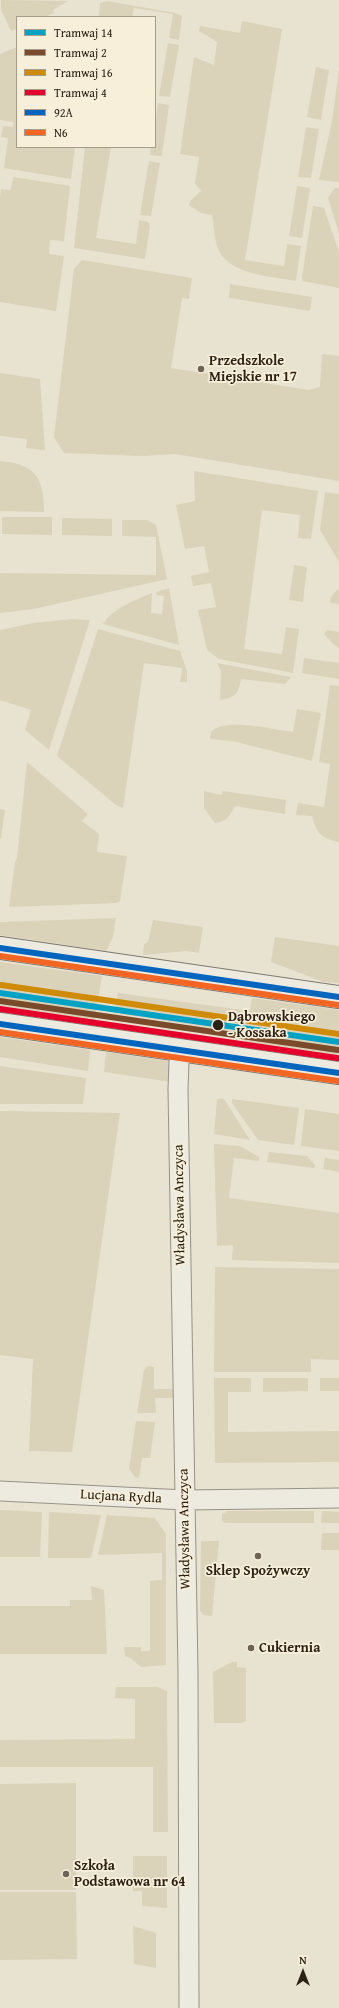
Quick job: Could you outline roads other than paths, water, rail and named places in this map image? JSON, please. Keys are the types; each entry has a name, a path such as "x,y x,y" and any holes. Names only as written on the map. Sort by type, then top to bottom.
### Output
{"main road":[{"path":"0,948 339,997"},
{"path":"0,1024 183,1052 339,1073"}],"street":[{"name":"Władysława Anczyca","path":"183,1052 179,1062 178,1089 185,1500 189,2008"},
{"name":"Lucjana Rydla","path":"0,1491 185,1500 339,1498"}],"tram line":[{"name":"16","path":"1,985 339,1034"},
{"name":"14","path":"0,993 339,1042"},
{"name":"2","path":"0,1001 338,1050"},
{"name":"4","path":"0,1009 337,1058"}],"place":[{"name":"Przedszkole Miejskie nr 17","path":"201,369"},
{"name":"Dąbrowskiego - Kossaka","path":"218,1025"},
{"name":"Sklep Spożywczy","path":"258,1556"},
{"name":"Cukiernia","path":"251,1648"},
{"name":"Szkoła Podstawowa nr 64","path":"66,1874"}]}
